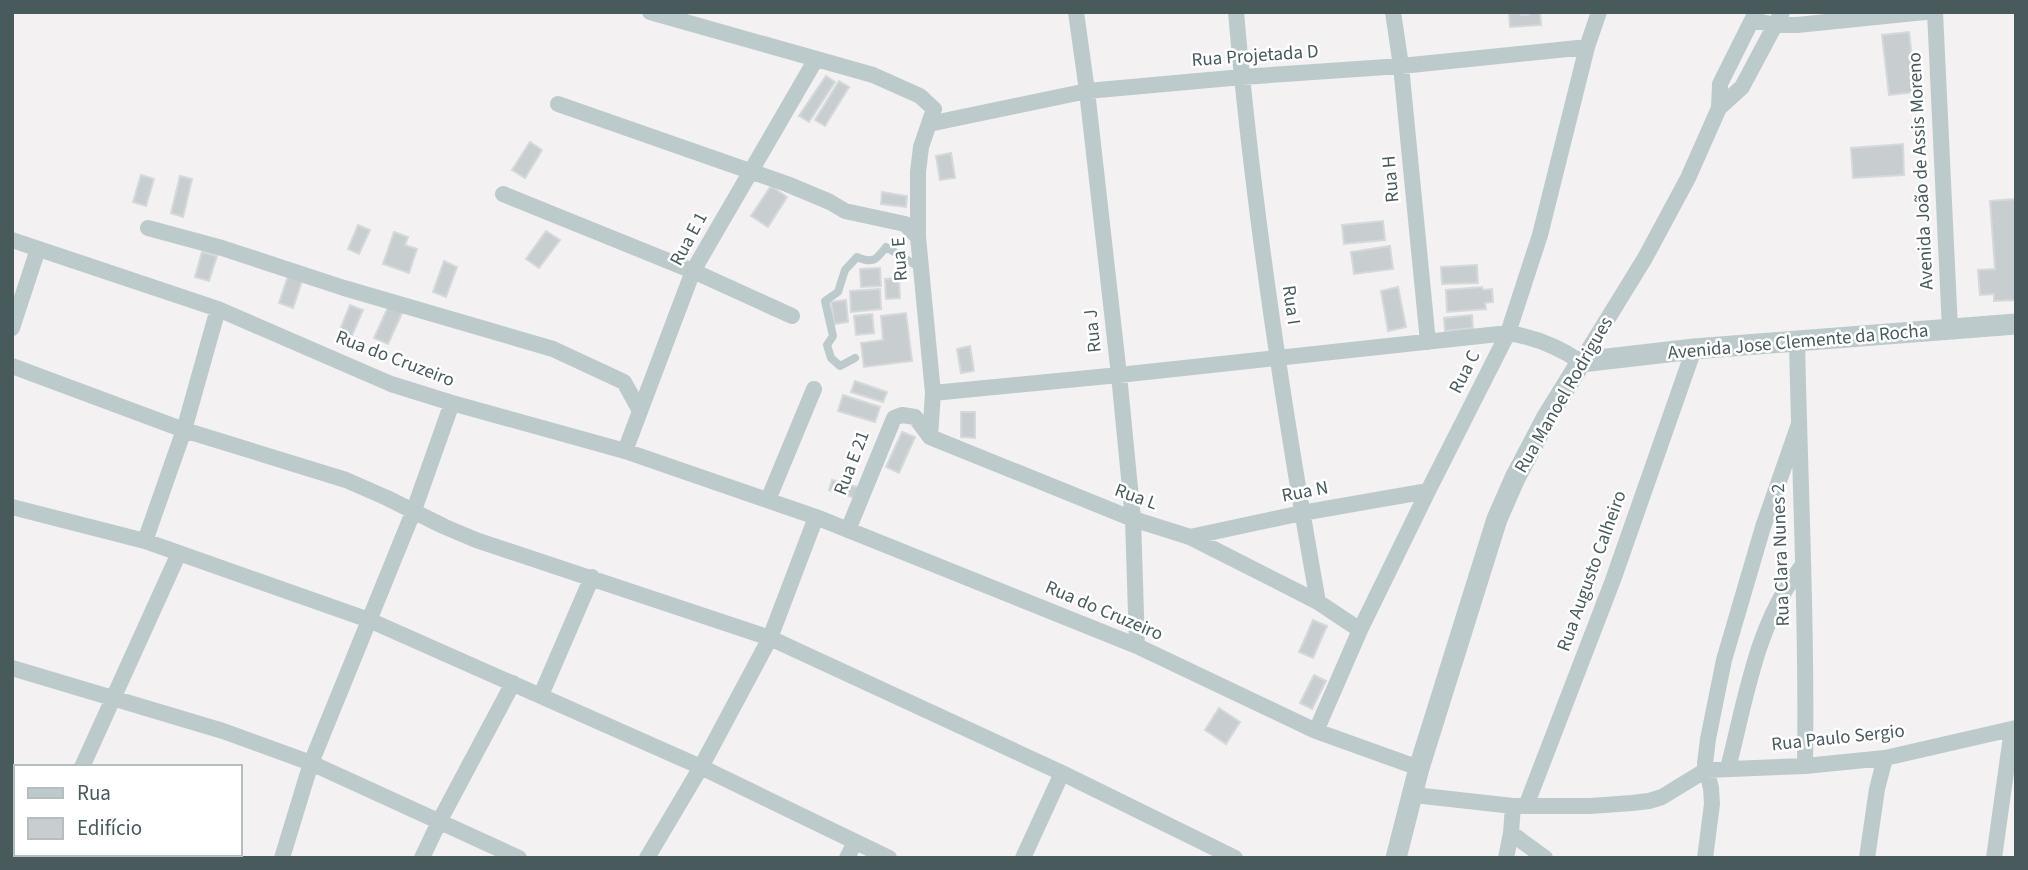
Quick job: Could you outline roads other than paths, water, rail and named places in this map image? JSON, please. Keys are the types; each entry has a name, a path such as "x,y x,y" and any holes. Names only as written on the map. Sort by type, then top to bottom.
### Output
{"street":[{"path":"650,12 873,75 920,96 934,109 929,124"},
{"name":"Rua J","path":"1076,12 1119,375 1133,519 1137,646"},
{"name":"Rua I","path":"1236,12 1259,230 1318,602"},
{"name":"Rua H","path":"1393,12 1401,66 1428,342"},
{"name":"Rua C","path":"1315,731 1360,630 1508,332 1540,235 1587,47 1599,12"},
{"path":"1719,108 1720,84 1754,16 1808,24 1925,12"},
{"name":"Avenida João de Assis Moreno","path":"1935,12 1950,329"},
{"path":"1719,108 1742,87 1779,19"},
{"name":"Rua Projetada D","path":"929,124 1087,91 1401,66 1587,47"},
{"name":"Rua E 1","path":"625,451 693,271 816,59"},
{"path":"558,104 803,190 845,211 905,224 918,237"},
{"name":"Rua Manoel Rodrigues","path":"1396,858 1419,768 1497,519 1537,436 1646,258 1688,178 1719,108"},
{"name":"Rua E","path":"929,124 918,160 918,237 933,393"},
{"path":"503,194 693,271 792,316"},
{"path":"148,228 553,349 624,382 640,411"},
{"name":"Rua do Cruzeiro","path":"12,240 218,309 391,384 452,404 625,451 816,517 1137,646 1315,731 1419,768"},
{"path":"12,328 38,249"},
{"path":"145,541 184,430 218,309"},
{"name":"Avenida Jose Clemente da Rocha","path":"1581,362 1694,349 2016,324"},
{"path":"930,437 933,393 1508,332 1552,345 1581,362"},
{"name":"Rua Clara Nunes 2","path":"1797,342 1807,669 1805,766"},
{"name":"Rua Augusto Calheiro","path":"1506,858 1519,806 1613,580 1694,349"},
{"path":"12,366 184,430 346,480 476,540 771,638 1062,773 1235,858"},
{"path":"768,500 814,389"},
{"path":"282,858 310,763 414,510 452,404"},
{"name":"Rua E 21","path":"848,530 894,418 902,415 915,417 930,437"},
{"path":"1705,858 1712,804 1706,770 1708,739 1724,660 1763,527 1799,424"},
{"name":"Rua L","path":"930,437 1133,519 1190,537 1318,602 1360,630"},
{"name":"Rua N","path":"1190,537 1302,513 1428,491"},
{"path":"12,507 145,541 369,620 701,767 889,858"},
{"path":"647,858 701,767 771,638 816,517"},
{"path":"83,765 179,553"},
{"path":"1728,768 1766,627 1790,581 1802,566"},
{"path":"541,695 592,577"},
{"path":"12,668 223,731 310,763 520,858"},
{"path":"422,858 513,683"},
{"path":"1994,858 2014,729"},
{"name":"Rua Paulo Sergio","path":"1706,770 1805,766 1885,758 2014,729"},
{"path":"1867,858 1877,789 1885,758"},
{"path":"1414,795 1519,806 1590,806 1649,801 1662,797 1706,770"},
{"path":"1023,858 1062,773"},
{"path":"1511,833 1545,858"},
{"path":"848,858 855,842"}],"lane":[{"path":"855,358 840,366 831,358 827,345 833,336 825,301 838,292 845,270 857,257 866,262 877,259 886,247 922,269"}]}
